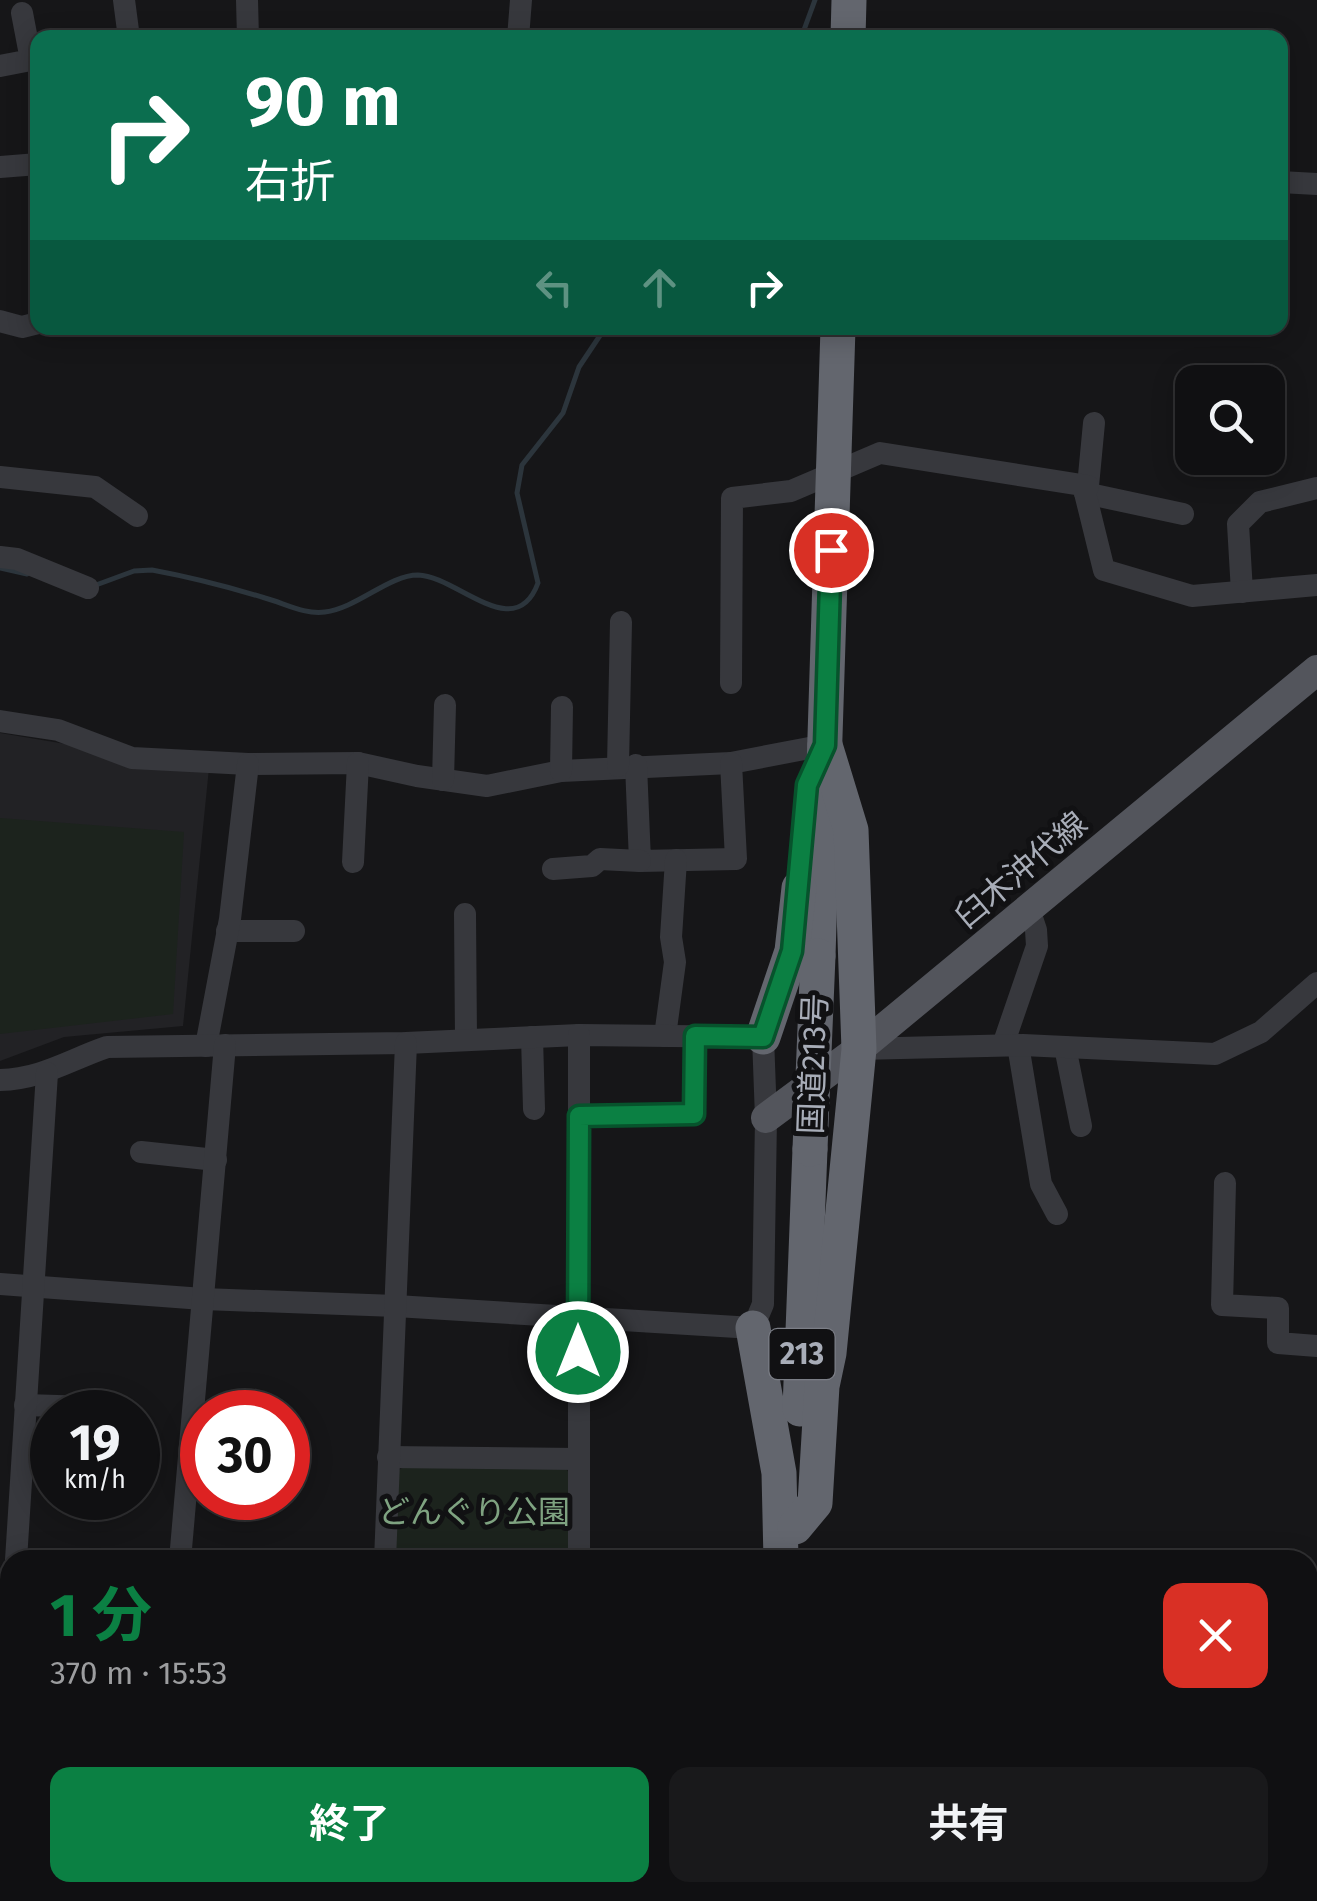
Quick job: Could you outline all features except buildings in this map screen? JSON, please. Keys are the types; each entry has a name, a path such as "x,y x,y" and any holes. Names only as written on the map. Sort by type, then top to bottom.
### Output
{"highway":[{"path":"848,30 849,0"},
{"name":"国道213号","path":"794,1543 838,335"},
{"path":"763,1037 792,951 807,785 825,745"},
{"path":"794,1543 815,1503 822,1386 829,1353 859,1049 851,830 825,745"},
{"path":"753,1328 779,1474 781,1550"}],"main road":[{"name":"臼木沖代線","path":"766,1118 859,1049 1317,670"}],"street":[{"path":"124,0 128,30"},
{"path":"248,0 248,30"},
{"path":"519,30 522,0"},
{"path":"22,14 30,55"},
{"path":"0,66 30,60"},
{"path":"0,168 30,165"},
{"path":"1288,182 1317,184"},
{"path":"0,321 22,328 30,326"},
{"path":"1094,423 1086,490 1104,570 1192,596 1317,585"},
{"path":"731,684 732,498 791,491 880,453 1086,490 1183,514"},
{"path":"0,477 95,487 137,516"},
{"path":"1242,592 1238,524 1260,502 1317,488"},
{"path":"0,557 16,559 88,588"},
{"path":"622,622 627,766 640,861"},
{"path":"443,780 444,704"},
{"path":"561,771 562,707"},
{"path":"0,721 58,730 132,758 248,764 358,763 488,786 561,771 731,763 825,745"},
{"path":"353,862 358,763"},
{"path":"553,869 592,866 600,859 736,859 731,763"},
{"path":"181,1550 216,1160 216,1046 248,764"},
{"path":"664,1036 675,962 671,938 676,860"},
{"path":"1029,908 1037,946 1011,1045 1041,1184 1057,1214"},
{"path":"465,914 466,1040"},
{"path":"228,931 294,931"},
{"path":"859,1049 1011,1045 1216,1054 1261,1032 1317,983"},
{"path":"579,1034 579,1550"},
{"path":"0,1080 47,1074 75,1058 107,1047 406,1043 579,1034 763,1037 766,1118 764,1304 753,1328 0,1284"},
{"path":"579,1116 694,1114 695,1036"},
{"path":"532,1037 534,1109"},
{"path":"385,1550 406,1043"},
{"path":"1066,1047 1081,1126"},
{"path":"15,1550 10,1499 26,1405 47,1074"},
{"path":"141,1152 216,1160"},
{"path":"1225,1184 1222,1305 1278,1308 1278,1343 1317,1346"},
{"path":"26,1405 30,1405"},
{"path":"388,1458 578,1460"}],"shaded area":[{"path":"0,733 209,768 183,1026 64,1037 0,1061"}],"green space":[{"path":"0,818 184,832 173,1014 0,1034"},
{"name":"どんぐり公園","path":"410,1462 565,1468 575,1479 575,1550 393,1550 395,1473"}],"waterway":[{"path":"804,30 815,0"},
{"path":"96,585 134,571 152,570 302,610 325,612 349,605 396,580 418,575 433,578 484,603 515,608 528,600 538,583 517,493 522,465 563,413 579,367 600,335"},
{"path":"0,568 27,574"}],"route":[{"path":"578,1352 579,1116 694,1114 695,1036 763,1037 778,996 792,951 807,785 825,745 831,550"}]}
